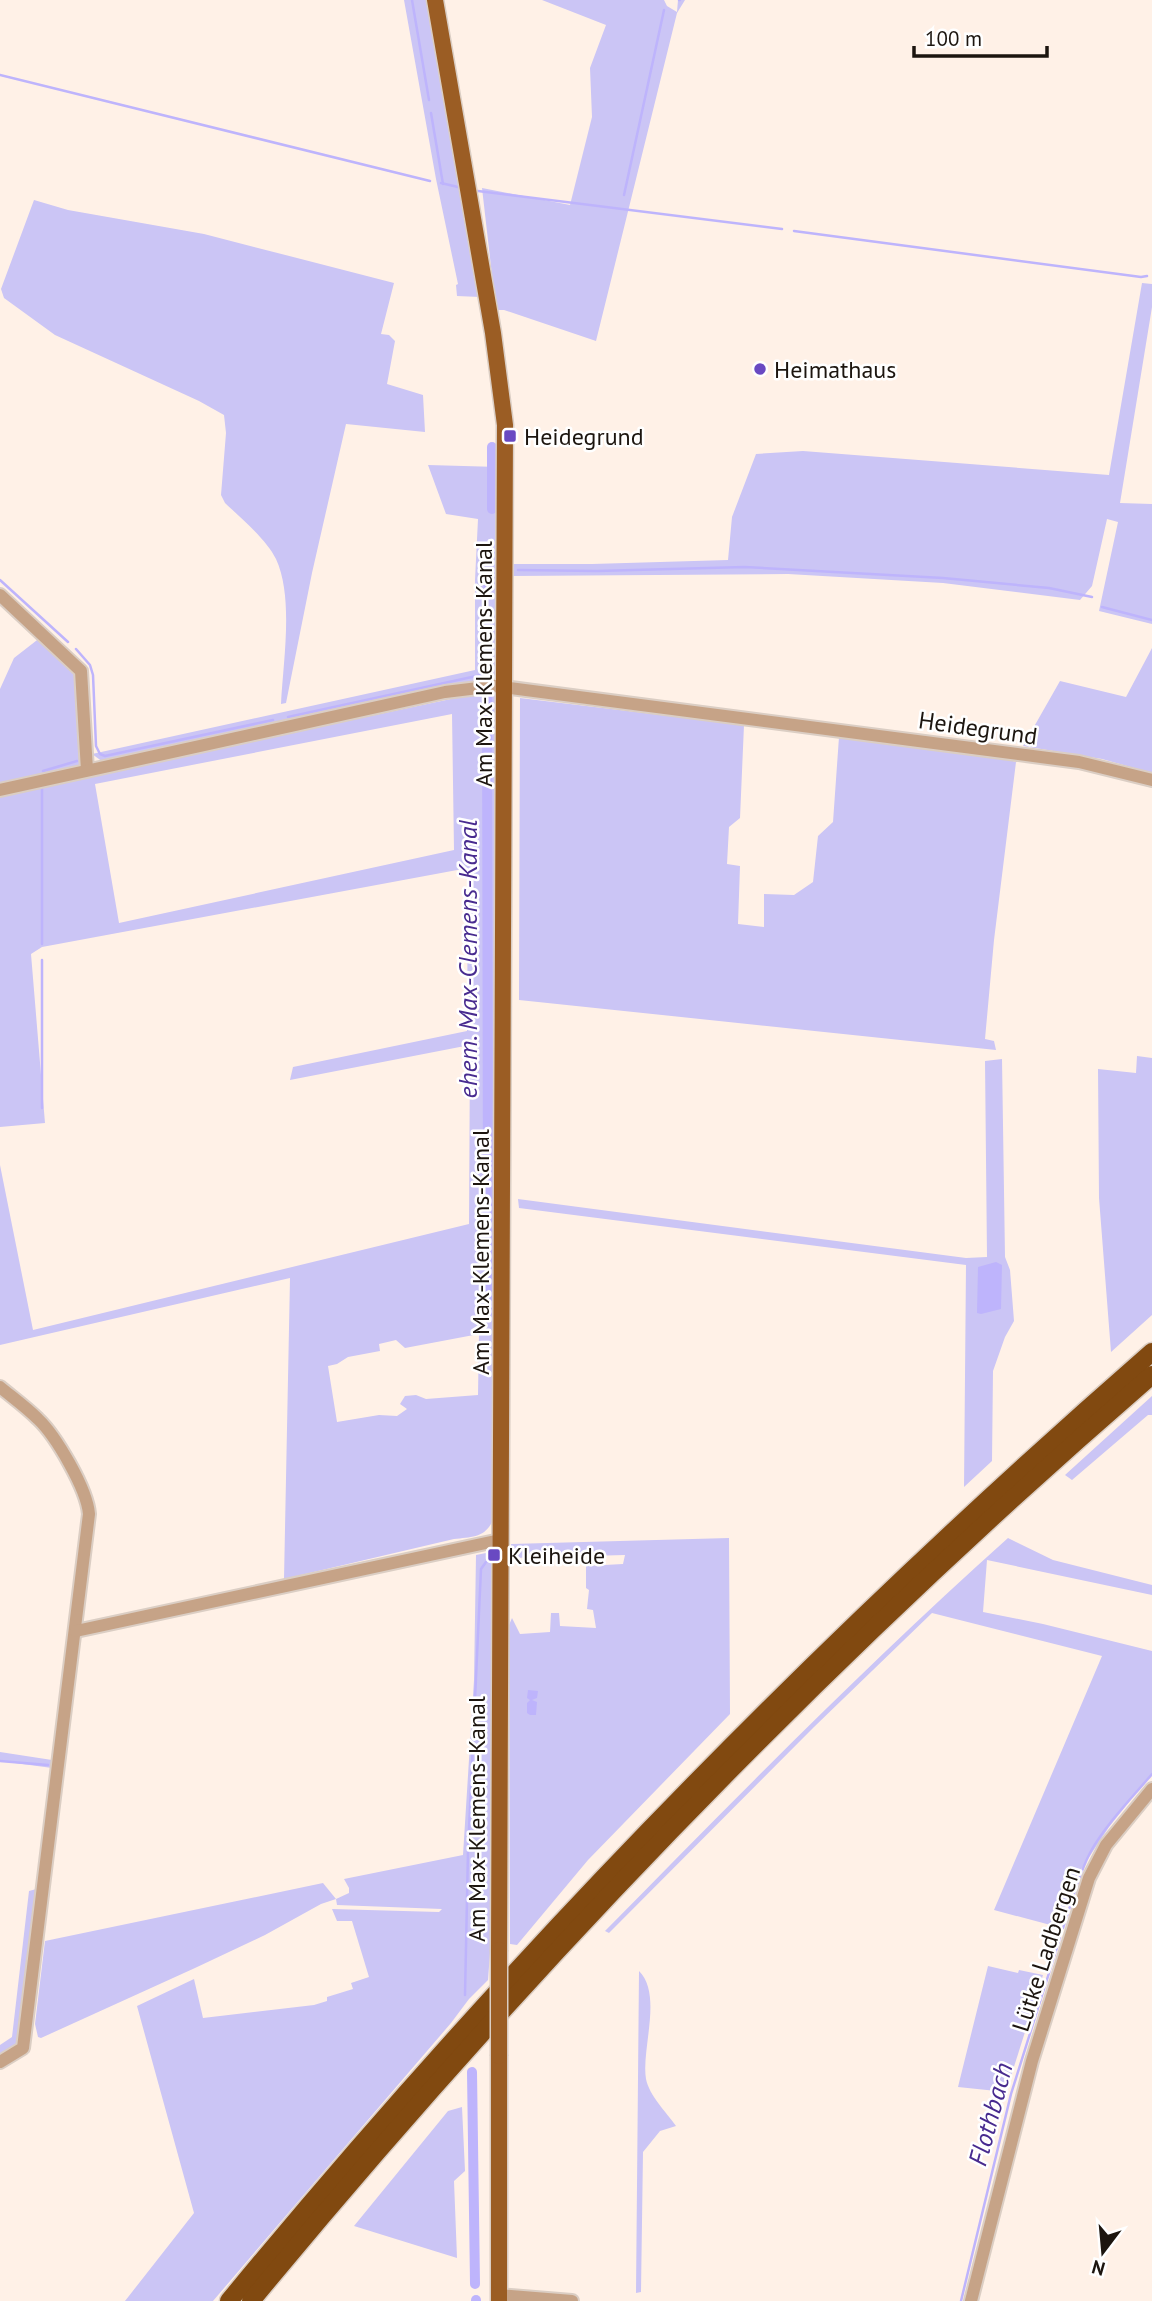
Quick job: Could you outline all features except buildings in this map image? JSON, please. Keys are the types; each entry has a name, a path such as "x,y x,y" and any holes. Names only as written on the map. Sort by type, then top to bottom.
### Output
{"highway":[{"path":"229,2301 352,2155 483,2007 680,1797 915,1567 1152,1352"},
{"path":"251,2301 449,2070 612,1893 719,1782 845,1657 974,1535 1152,1375"}],"main road":[{"name":"Am Max-Klemens-Kanal","path":"435,0 502,390 506,443 499,2298"}],"street":[{"path":"0,595 81,671 88,770"},
{"name":"Heidegrund","path":"0,790 445,692 506,686 1079,762 1152,780"},
{"path":"0,1387 39,1419 48,1431 87,1499 89,1522 25,2040 19,2052 0,2062"},
{"path":"76,1631 500,1540"},
{"name":"Lütke Ladbergen","path":"971,2301 1032,2060 1089,1878 1106,1845 1152,1789"},
{"path":"499,2298 572,2301"}],"shaded area":[{"path":"404,0 429,0 480,297 457,296 458,284"},
{"path":"542,0 664,0 667,6 677,12 678,0 685,0 677,13 596,341 504,310 496,310 482,188 570,205 592,117 590,68 606,25"},
{"path":"34,200 68,210 204,234 394,283 381,334 389,335 395,341 387,384 423,395 425,432 346,424 286,703 281,704 286,630 285,592 276,559 266,544 225,503 221,495 226,433 224,415 55,335 4,298 1,289"},
{"path":"1142,283 1152,284 1152,307 1120,503 1152,504 1152,624 1099,611 1118,522 1107,519 1092,586 1080,600 943,583 788,574 512,576 512,564 728,560 732,517 756,454 803,451 1109,475"},
{"path":"428,465 499,467 496,679 111,762 103,762 92,754 475,670 478,519 446,514"},
{"path":"41,637 75,674 81,766 39,775 38,786 484,692 493,692 499,699 497,1275 493,1520 482,1533 284,1579 290,1278 0,1345 0,1165 33,1330 469,1224 470,1045 290,1080 293,1067 467,1031 468,868 42,947 31,954 45,1123 0,1127 0,689 14,658","holes":["452,714 454,850 119,923 95,784","479,1334 478,1395 426,1399 416,1395 405,1396 400,1404 407,1409 397,1416 379,1415 337,1422 328,1366 348,1357 380,1351 379,1344 396,1340 405,1348"]},
{"path":"1152,648 1152,773 1102,759 1023,746 1060,681 1126,697"},
{"path":"520,698 744,725 740,818 729,827 727,864 740,866 738,924 764,927 764,894 794,895 813,882 818,836 833,822 839,737 1003,758 1016,762 985,1039 994,1041 996,1050 519,1000"},
{"path":"1137,1056 1152,1058 1152,1315 1111,1352 1099,1198 1098,1069 1136,1073"},
{"path":"1002,1059 1005,1257 1010,1270 1014,1321 1005,1337 993,1371 992,1461 964,1487 966,1265 519,1208 518,1199 966,1258 987,1257 985,1061"},
{"path":"996,1262 1002,1265 1001,1309 977,1313 978,1267"},
{"path":"1152,1396 1152,1415 1148,1415 1072,1480 1065,1475"},
{"path":"729,1538 730,1714 588,1860 517,1945 510,1944 509,1625 512,1618 520,1634 550,1632 551,1613 559,1613 560,1626 596,1628 593,1610 587,1609 589,1590 586,1588 586,1566 623,1564 625,1555 511,1558 511,1544"},
{"path":"1008,1538 1053,1560 1152,1585 1152,1595 987,1560 983,1612 1152,1651 1152,1773 1109,1827 1076,1877 1058,1927 994,1910 1102,1656 932,1613 609,1933 605,1931 854,1682"},
{"path":"486,1553 493,1559 492,1926 488,1980 213,2301 125,2301 194,2213 137,2006 194,1979 203,2018 314,2005 327,2001 327,1997 353,1989 351,1983 369,1977 352,1921 337,1921 332,1909 439,1912 442,1909 337,1905 336,1899 349,1893 344,1879 463,1855 474,1680 476,1555"},
{"path":"528,1690 538,1691 537,1698 532,1700 537,1702 536,1715 527,1713 527,1703 530,1700 527,1698"},
{"path":"0,1752 52,1760 52,1768 0,1761"},
{"path":"323,1883 336,1899 321,1904 265,1935 195,1968 41,2038 38,2037 35,2024 45,1941"},
{"path":"40,1888 21,2036 12,2050 0,2056 0,2045 12,2037 29,1891"},
{"path":"988,1966 1043,1975 1006,2092 958,2087"},
{"path":"639,1971 650,1994 646,2079 654,2097 676,2126 660,2131 643,2152 641,2292 636,2293"},
{"path":"462,2107 465,2171 454,2181 457,2258 354,2226 448,2111"}],"waterway":[{"path":"412,0 429,100"},
{"path":"624,195 664,10"},
{"path":"0,75 430,181"},
{"path":"431,113 443,184"},
{"path":"441,183 458,187"},
{"path":"478,191 782,229"},
{"path":"794,231 1147,276"},
{"name":"ehem. Max-Clemens-Kanal","path":"492,447 492,509"},
{"path":"518,570 745,567 943,578 1049,588 1092,597"},
{"path":"288,717 481,675 485,575 488,570 495,570"},
{"path":"0,580 68,642"},
{"path":"1102,607 1152,620"},
{"path":"76,649 90,665 93,675 96,746 100,754 105,756 273,720"},
{"name":"ehem. Max-Clemens-Kanal","path":"487,698 488,1219"},
{"path":"43,771 77,761"},
{"path":"42,788 42,944"},
{"path":"42,960 42,1108"},
{"name":"ehem. Max-Clemens-Kanal","path":"490,1233 490,1310"},
{"path":"465,1995 468,1851 481,1569 486,1562"},
{"path":"0,1761 48,1765"},
{"name":"Flothbach","path":"1063,1928 1091,1851 1112,1821 1152,1774"},
{"name":"Flothbach","path":"961,2301 1011,2094 1060,1938"},
{"name":"ehem. Max-Clemens-Kanal","path":"472,2072 475,2284"}],"place":[{"name":"Heimathaus","path":"760,369"},
{"name":"Heidegrund","path":"510,436"},
{"name":"Kleiheide","path":"494,1555"}]}
